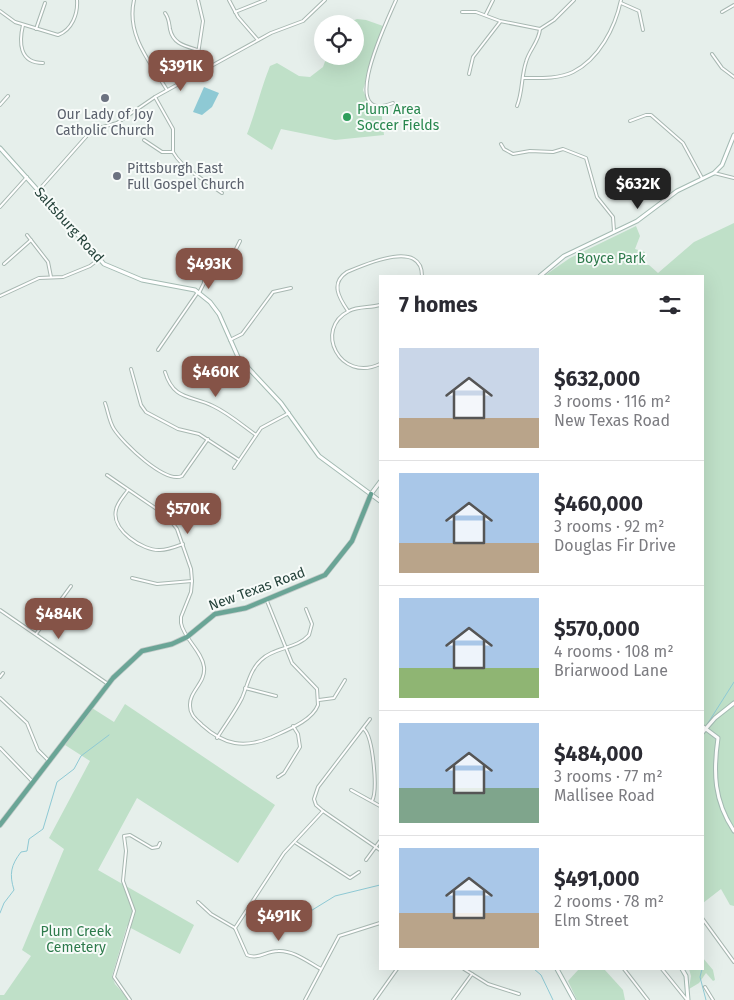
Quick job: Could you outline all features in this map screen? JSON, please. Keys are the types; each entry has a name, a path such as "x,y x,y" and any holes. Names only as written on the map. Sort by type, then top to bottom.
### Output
{"main road":[{"path":"541,275 564,256 614,234 646,216 677,191 714,173 722,165 734,135"},
{"name":"Saltsburg Road","path":"0,148 98,259 109,268 124,274 199,292"},
{"path":"199,292 216,309 242,362 288,413 320,458 379,500"},
{"name":"New Texas Road","path":"0,825 108,684 142,651 172,644 187,637 215,614 242,609 325,575 352,541 371,494 379,483"},
{"path":"734,703 704,727 718,738 716,791 728,822 734,831"},
{"path":"558,970 574,1000"},
{"path":"683,970 686,976 687,1000"}],"street":[{"path":"0,11 11,20 55,34 65,32 69,28 77,10 77,0"},
{"path":"134,0 132,19 135,36 167,90"},
{"path":"198,0 203,21 198,50 203,70"},
{"path":"229,0 235,12 258,40"},
{"path":"235,12 265,0"},
{"path":"38,191 92,130 116,123 167,90 275,31 303,22 325,0"},
{"path":"392,103 383,107 375,106 370,103 366,91 367,74 375,49 396,0"},
{"path":"486,14 493,0"},
{"path":"517,106 522,94 525,63 530,50 536,42 540,29 554,20 574,0"},
{"path":"523,78 559,76 572,73 586,64 608,35 621,2 639,11 643,30"},
{"path":"36,29 45,3"},
{"path":"722,12 734,5"},
{"path":"462,12 486,14 500,22 540,29"},
{"path":"165,13 176,42 198,50"},
{"path":"469,74 473,57 496,30 500,22"},
{"path":"23,25 19,39 22,50 36,62 43,63"},
{"path":"712,54 722,68 734,77"},
{"path":"0,106 8,96"},
{"path":"155,97 173,129 173,152 182,165 222,193"},
{"path":"630,121 646,114 651,115 683,143 702,178"},
{"path":"144,140 162,152 173,152"},
{"path":"501,144 504,149 513,154 563,149 586,158 597,197 613,217 614,234"},
{"path":"714,173 734,178"},
{"path":"0,206 26,177"},
{"path":"27,235 48,262 51,277"},
{"path":"4,264 31,240"},
{"path":"158,350 199,292 204,283 204,270 207,263 212,260 231,260 240,241"},
{"path":"348,311 338,296 337,287 341,278 347,272 405,255 416,259 420,264 422,275"},
{"path":"0,296 39,278 63,277 82,270 98,259"},
{"path":"230,340 242,334 273,292 291,288"},
{"path":"379,305 348,311 342,316 334,329 333,343 338,356 346,364 358,368 372,368 379,364"},
{"path":"131,369 141,405 146,412 178,429 196,433 208,439 239,460"},
{"path":"165,372 170,385 179,394 213,406 256,435"},
{"path":"105,402 111,422 119,435 139,455 170,477 182,476 208,439"},
{"path":"234,468 256,435 266,424 288,413"},
{"path":"107,476 171,520 178,529 191,569 192,581 191,592 181,617 182,628 204,667 202,680 190,700 190,710 195,718 217,738 236,744 254,744 292,726 314,712 319,700 315,686 295,667 285,648 267,600"},
{"path":"128,490 116,511 116,520 122,531 149,548 160,550 183,544"},
{"path":"132,578 157,584 192,581"},
{"path":"36,634 72,586"},
{"path":"217,738 240,700 250,674 261,660 309,636 312,624 306,609"},
{"path":"0,610 108,684"},
{"path":"0,677 3,673"},
{"path":"319,700 334,698 345,680"},
{"path":"246,688 276,696"},
{"path":"0,698 26,722 39,752 48,761"},
{"path":"370,718 314,794 315,803 323,811 379,850"},
{"path":"278,777 284,774 300,747 298,734 292,726"},
{"path":"363,729 369,734 371,743 376,791 372,801"},
{"path":"0,748 32,781"},
{"path":"351,790 379,805"},
{"path":"235,928 279,860 323,811"},
{"path":"130,1000 114,978 134,911 123,881 126,851 124,836 130,835 152,848 158,847 160,843"},
{"path":"296,842 347,877 352,878 359,872"},
{"path":"366,860 379,844"},
{"path":"198,902 211,914 235,928 247,955 255,957 271,952 284,951 321,969"},
{"path":"704,921 734,962"},
{"path":"305,1000 338,936 379,923"},
{"path":"375,1000 396,970"},
{"path":"466,970 488,984 519,994"},
{"path":"625,970 648,1000"},
{"path":"663,970 687,1000"},
{"path":"453,1000 472,974"},
{"path":"705,988 713,1000"}],"green space":[{"path":"364,20 383,26 363,90 369,104 381,109 384,135 335,140 281,129 272,150 247,134 270,66 277,63 299,76 310,77 324,65 364,65"},
{"name":"Boyce Park","path":"734,223 734,906 730,905 721,889 704,902 704,275 545,275 570,258 636,226 640,236 635,249 645,252 645,265 649,265 658,273 694,242"},
{"name":"Plum Creek Cemetery","path":"125,704 275,805 238,863 137,798 98,870 194,925 180,954 127,926 112,976 115,984 129,1000 0,1000 0,995 4,995 31,956 22,950 64,849 49,838 90,761 65,745 92,708 114,722"},
{"path":"704,959 713,970 715,980 713,981 706,973 699,983 689,989 691,976 689,970 704,970"},
{"path":"578,970 605,970 623,990 625,1000 577,1000 568,981"}],"water":[{"path":"204,87 219,93 212,107 202,115 193,112"}],"waterway":[{"path":"708,723 734,682"},
{"path":"0,913 4,903 14,890 11,874 15,861 21,852 27,851 29,839 43,829 57,782 74,769 81,756 109,735"},
{"path":"309,912 335,896 379,885"},
{"path":"535,970 541,975 553,1000"},
{"path":"702,970 700,977 706,1000"}],"place":[{"name":"Our Lady of Joy Catholic Church","path":"105,98"},
{"name":"Plum Area Soccer Fields","path":"347,117"},
{"name":"Pittsburgh East Full Gospel Church","path":"117,176"}]}
